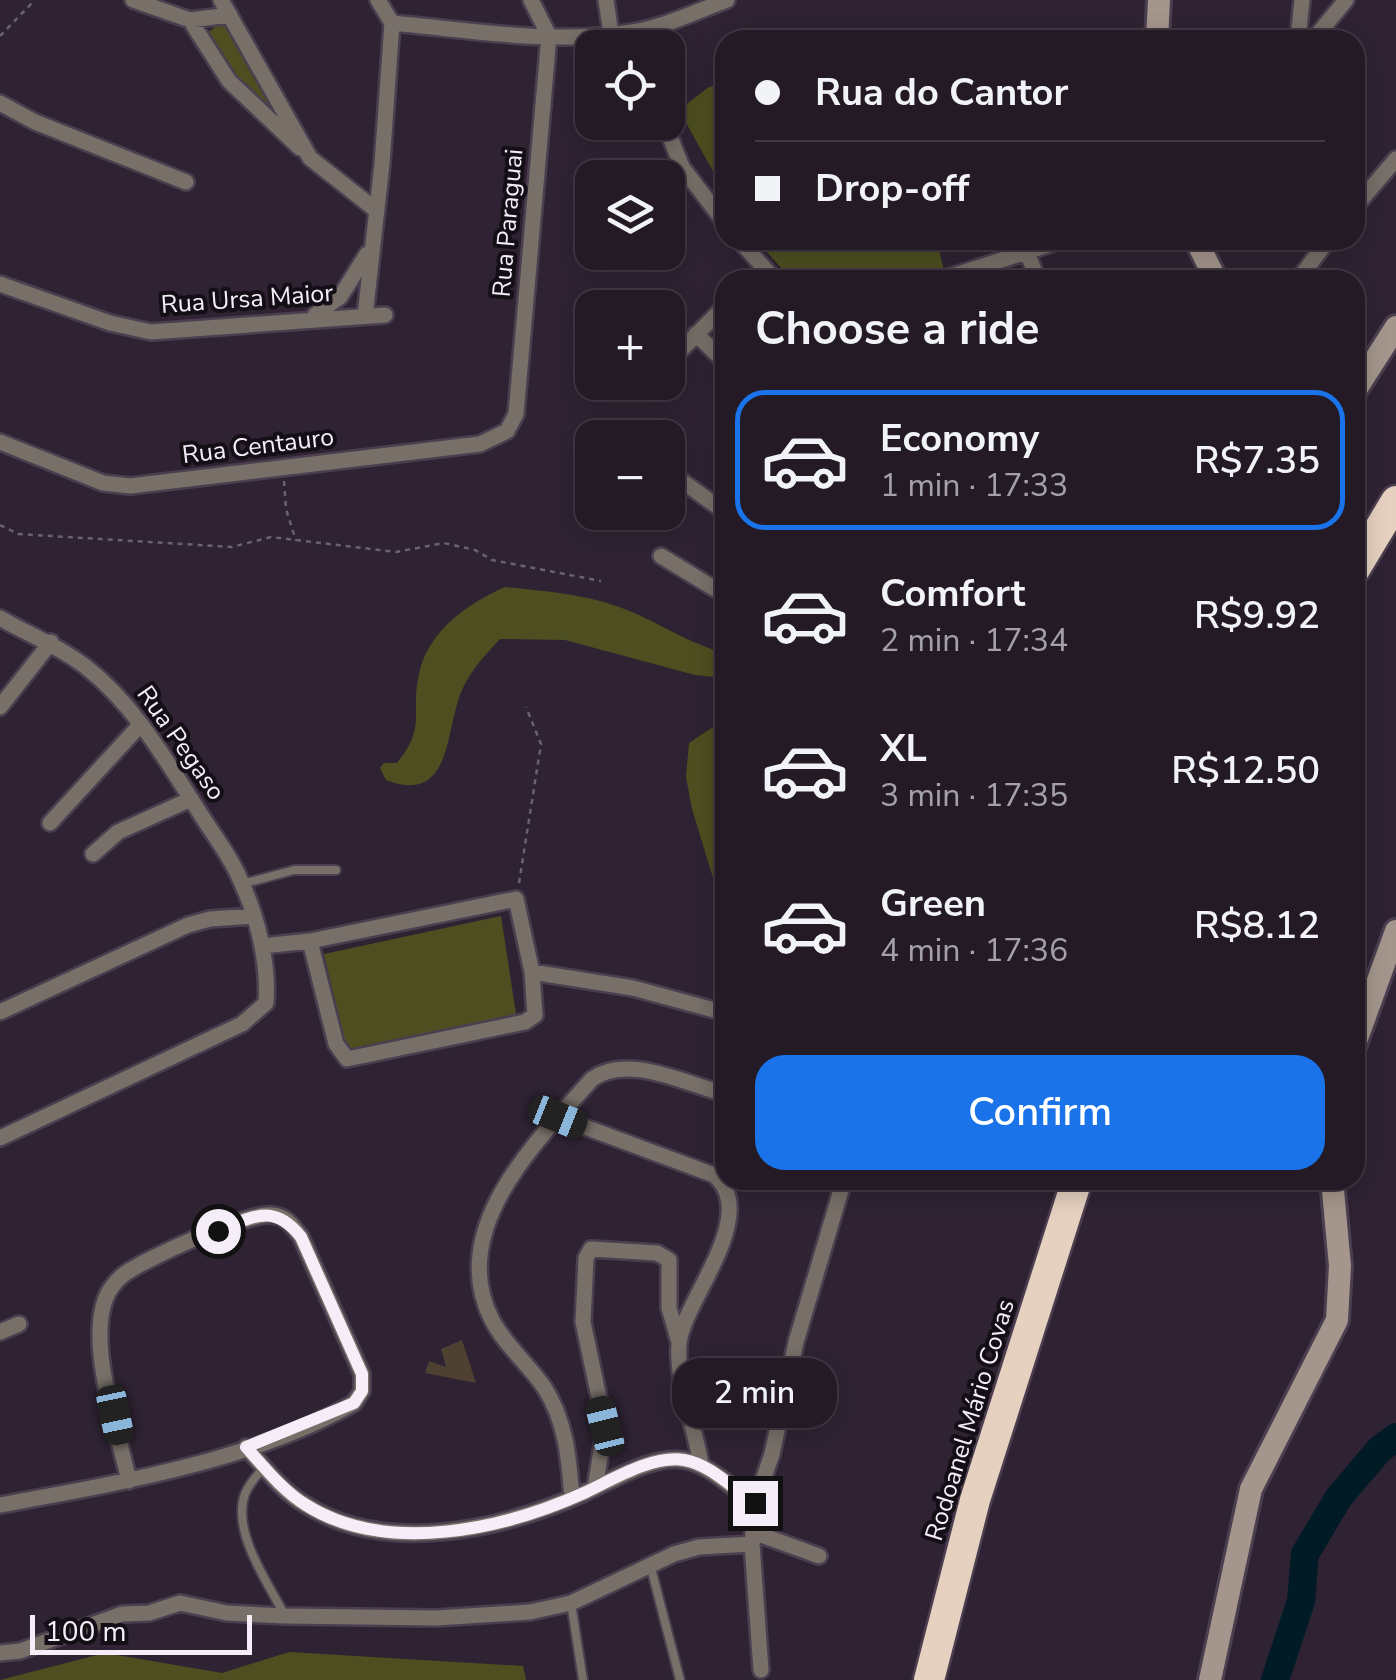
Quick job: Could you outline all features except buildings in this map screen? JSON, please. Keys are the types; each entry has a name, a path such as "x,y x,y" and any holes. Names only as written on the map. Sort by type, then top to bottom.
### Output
{"highway":[{"path":"1365,552 1396,501"},
{"name":"Rodoanel Mário Covas","path":"929,1680 975,1500 1074,1190"}],"main road":[{"path":"1158,30 1159,0"},
{"path":"1365,376 1396,327"},
{"path":"1365,1016 1396,931"},
{"path":"1210,1680 1250,1489 1332,1337 1340,1266 1333,1190"}],"street":[{"path":"134,0 190,20 229,81 310,158 376,210"},
{"path":"364,316 392,23 378,0"},
{"path":"531,0 549,36"},
{"path":"606,0 610,30"},
{"path":"660,30 727,0"},
{"path":"1299,30 1302,0"},
{"path":"1321,30 1346,0"},
{"path":"190,20 226,7 310,158"},
{"path":"392,23 575,35"},
{"name":"Rua Paraguai","path":"516,414 549,36"},
{"path":"0,104 34,122 186,182"},
{"path":"671,140 682,166 715,210"},
{"path":"1365,195 1396,159"},
{"path":"310,318 340,297 371,246"},
{"path":"971,270 1033,250"},
{"path":"1027,252 1034,270"},
{"name":"Rua Ursa Maior","path":"0,284 110,323 151,332 385,315"},
{"path":"685,345 715,316"},
{"path":"696,334 715,352"},
{"name":"Rua Centauro","path":"0,442 102,483 130,486 480,444 507,431 516,414"},
{"path":"685,484 715,505"},
{"path":"661,556 715,590"},
{"name":"Rua Pegaso","path":"0,618 51,642 114,691 141,724 242,884 262,946 267,984 266,1003 260,1012 0,1138"},
{"path":"0,707 51,642"},
{"path":"50,822 141,724"},
{"path":"93,854 118,832 191,799"},
{"path":"262,946 310,941 516,899 532,972 535,1015 526,1022 347,1059 336,1044 310,941"},
{"path":"0,1012 188,925 254,916"},
{"path":"532,972 632,988 715,1010"},
{"path":"572,1498 568,1448 558,1413 490,1316 480,1272 488,1220 499,1195 592,1079 617,1067 715,1092"},
{"path":"558,1117 715,1176"},
{"path":"678,1341 716,1262 730,1200 727,1190"},
{"path":"762,1670 753,1538 755,1503 772,1454 796,1342 841,1190"},
{"path":"0,1504 129,1482 246,1447 336,1414 354,1403 362,1391 362,1374 301,1237 288,1220 274,1215 252,1216 150,1259 121,1276 106,1296 101,1349 129,1482"},
{"path":"595,1488 603,1458 605,1426 584,1322 586,1258 591,1250 657,1253 669,1260 669,1308 701,1464"},
{"path":"0,1332 19,1324"},
{"path":"246,1447 264,1468 316,1511 347,1522 396,1531 438,1533 520,1518 658,1462 684,1460 701,1464 755,1503"},
{"path":"0,1653 33,1647 122,1614 149,1614 180,1603 227,1613 285,1616 436,1618 530,1612 571,1603 674,1554 699,1548 753,1538 819,1556"}],"lane":[{"path":"242,884 294,870 336,870"},
{"path":"264,1468 244,1496 242,1510 257,1562 285,1616"},
{"path":"651,1568 680,1680"},
{"path":"571,1603 583,1680"}],"path":[{"path":"0,36 35,0"},
{"path":"284,468 286,508 296,543"},
{"path":"0,525 18,534 146,544 232,546 271,537 396,552 444,543 476,550 492,560 601,581"},
{"path":"516,899 541,744 526,707"}],"green space":[{"path":"222,21 284,126 239,87 204,36"},
{"path":"715,86 715,175 685,121 685,105"},
{"path":"765,250 939,250 944,270 783,270"},
{"path":"505,587 605,603 715,650 715,677 565,640 500,639 462,690 443,759 435,773 424,782 408,785 386,780 380,768 384,763 397,763 412,739 419,674 431,645 451,621"},
{"path":"715,726 715,884 686,777 689,743"},
{"path":"501,916 516,1014 347,1051 324,954"},
{"path":"289,1652 523,1666 526,1680 0,1680 105,1653 222,1673"}],"waterway":[{"path":"1275,1680 1301,1601 1305,1554 1339,1497 1380,1449 1396,1437"}],"route":[{"path":"218,1231 252,1216 274,1215 288,1220 301,1237 362,1374 362,1391 354,1403 336,1414 246,1447 286,1490 316,1511 347,1522 396,1531 438,1533 478,1528 520,1518 671,1459 701,1464 755,1503"}]}
